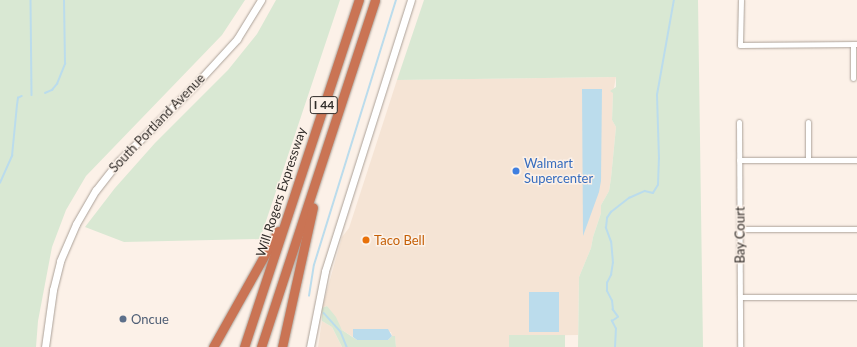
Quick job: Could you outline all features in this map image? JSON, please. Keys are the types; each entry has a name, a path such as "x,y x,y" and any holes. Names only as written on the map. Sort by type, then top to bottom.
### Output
{"highway":[{"name":"Will Rogers Expressway","path":"244,347 359,0"},
{"name":"I 44","path":"261,347 375,0"},
{"path":"282,347 322,162"},
{"path":"213,347 289,210"}],"main road":[{"name":"South Portland Avenue","path":"45,347 53,290 60,261 76,224 96,190 119,161 194,86 237,39 261,0"},
{"path":"310,347 324,271 411,0"}],"street":[{"path":"741,0 740,45 855,44 853,78"},
{"name":"Bay Court","path":"739,122 740,347"},
{"path":"808,122 808,160"},
{"path":"739,160 857,160"},
{"path":"740,229 857,229"},
{"path":"740,297 857,297"}],"shaded area":[{"path":"616,77 613,93 612,120 616,127 611,178 609,191 601,205 601,213 591,248 579,277 578,335 509,336 509,347 396,347 395,337 392,336 391,332 353,329 353,337 342,330 327,306 322,308 342,237 349,228 397,80"},
{"path":"322,321 332,327 342,347 318,347"}],"green space":[{"path":"0,0 245,0 222,35 86,176 66,210 52,247 38,321 36,347 0,347"},
{"path":"276,0 340,0 260,239 124,242 85,227 115,188 155,143 228,70 257,34"},
{"path":"424,0 698,0 703,347 578,347 579,277 591,248 601,213 601,205 609,191 611,178 616,127 612,120 613,93 610,91 616,87 616,77 397,80"},
{"path":"327,306 336,317 342,330 357,340 388,340 392,336 395,336 396,347 342,347 332,327 322,321 322,308"},
{"path":"509,335 565,335 565,347 509,347"}],"water":[{"path":"582,89 602,89 601,181 599,192 583,236"},
{"path":"529,292 559,292 559,332 529,332"},
{"path":"353,329 388,329 392,336 388,340 357,340 353,337"}],"waterway":[{"path":"31,0 32,95"},
{"path":"45,93 52,90 57,84 65,64 64,0"},
{"path":"309,296 314,265 396,0"},
{"path":"615,347 616,329 612,321 618,317 613,310 612,301 607,291 607,283 611,275 613,263 611,242 606,228 607,218 611,212 629,198 645,191 653,193 658,185 659,159 657,95 674,0"},
{"path":"0,183 12,156 18,98 22,96"},
{"path":"324,313 341,332 347,347"}],"place":[{"name":"Walmart Supercenter","path":"516,171"},
{"name":"Taco Bell","path":"366,240"},
{"name":"Oncue","path":"123,319"}]}
